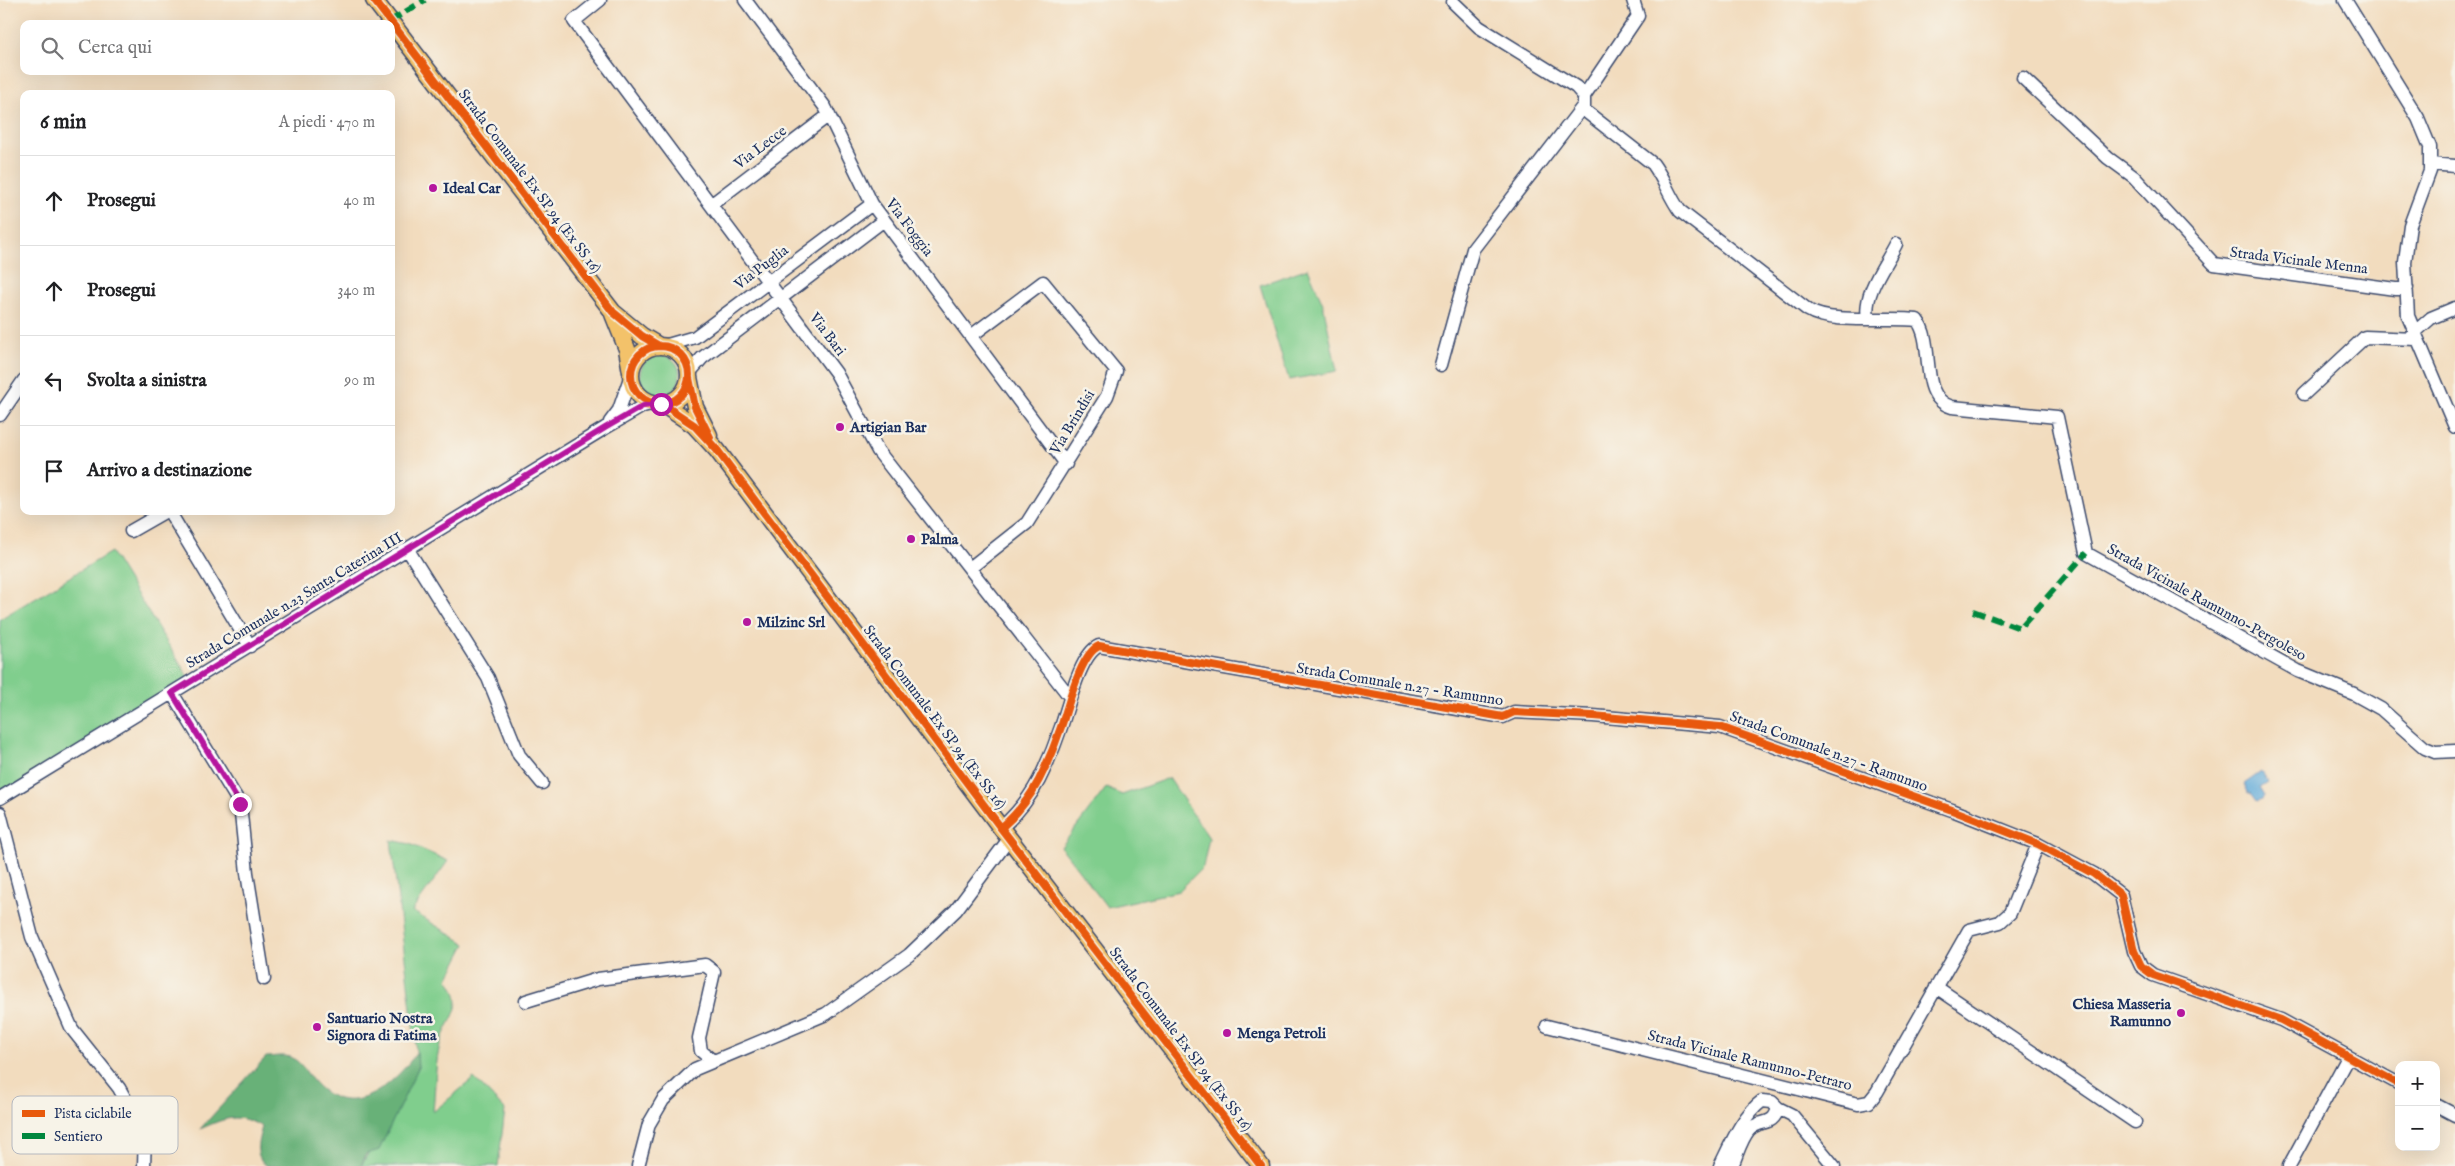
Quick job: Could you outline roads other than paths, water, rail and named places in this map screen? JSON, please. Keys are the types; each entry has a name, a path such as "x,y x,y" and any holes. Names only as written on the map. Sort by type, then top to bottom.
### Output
{"main road":[{"name":"Strada Comunale Ex SP 94 (Ex SS 16)","path":"374,0 389,20"},
{"name":"Strada Comunale Ex SP 94 (Ex SS 16)","path":"395,28 613,312 642,336 662,346"},
{"name":"Strada Comunale Ex SP 94 (Ex SS 16)","path":"613,312 627,349 631,374"},
{"path":"662,346 681,355 689,375 683,392 677,398 658,403 646,400 638,393 633,384 631,374 633,364 643,351 662,346"},
{"name":"Strada Comunale Ex SP 94 (Ex SS 16)","path":"689,375 695,407 717,450"},
{"name":"Strada Comunale Ex SP 94 (Ex SS 16)","path":"658,403 694,425 717,450 1005,833 1261,1166"}],"street":[{"name":"Via Bari","path":"600,0 574,21 836,372 878,451 1070,697"},
{"name":"Via Foggia","path":"745,0 825,107 872,204 1066,464"},
{"path":"1441,365 1473,249 1584,100 1638,16 1633,0"},
{"path":"2345,0 2418,118 2430,147 2430,171 2410,225 2405,262 2408,316 2455,427"},
{"name":"Strada Vicinale Ramunno-Pergoleso","path":"1453,2 1480,27 1576,87 1584,100 1584,110 1653,164 1661,176 1670,198 1680,211 1808,310 1826,318 1917,320 1924,328 1932,391 1942,404 1952,407 2057,418 2086,554 2298,671 2354,694 2381,710 2425,748 2435,752 2455,752"},
{"name":"Strada Vicinale Menna","path":"2023,78 2102,152 2134,177 2214,264 2395,289 2407,288"},
{"name":"Via Lecce","path":"712,204 829,115"},
{"path":"2430,164 2455,166"},
{"name":"Via Puglia","path":"662,346 695,336 872,204"},
{"path":"689,375 702,358 884,220"},
{"path":"1868,318 1866,307 1870,295 1896,244"},
{"name":"Via Brindisi","path":"970,568 1027,523 1108,396 1116,371 1043,282 971,336"},
{"path":"2304,394 2365,337 2415,336 2431,318 2455,308"},
{"path":"605,428 619,410 631,374"},
{"path":"0,415 20,386"},
{"name":"Strada Comunale n.23 Santa Caterina III","path":"0,798 605,428 643,406 658,403"},
{"path":"131,531 161,515"},
{"path":"170,515 250,646"},
{"path":"408,550 488,678 519,755 542,783"},
{"name":"Strada Comunale n.27 - Ramunno","path":"1070,697 1089,654 1093,648 1099,646 1503,716 1514,712 1593,716 1720,727 1952,810 2038,844 2094,874 2120,895 2134,951 2141,966 2153,975 2281,1020 2395,1082"},
{"path":"172,693 240,804 247,874 264,979"},
{"path":"638,1166 649,1124 663,1100 695,1069 826,1014 909,955 956,910 985,869 1016,814 1038,780 1061,728 1070,697"},
{"path":"0,813 32,937 72,1029 123,1096"},
{"name":"Strada Vicinale Ramunno-Petraro","path":"1547,1026 1858,1104 1869,1102 1877,1092 1969,930 2000,922 2010,913 2038,844"},
{"path":"526,1001 598,979 705,965 714,972 699,1038 701,1051 713,1061"},
{"path":"1936,987 2134,1122"},
{"path":"2289,1166 2348,1057"},
{"path":"1720,1166 1734,1137 1755,1106 1762,1101 1772,1102 1778,1108 1792,1115 1834,1166"},
{"path":"2438,1106 2455,1115"},
{"path":"1732,1166 1750,1130 1760,1124 1770,1122 1777,1114 1778,1108"}],"water":[{"path":"2261,772 2268,783 2260,788 2265,796 2257,801 2248,792 2244,784"}],"place":[{"name":"Ideal Car","path":"433,188"},
{"name":"Artigian Bar","path":"840,427"},
{"name":"Palma","path":"911,539"},
{"name":"Milzinc Srl","path":"747,622"},
{"name":"Chiesa Masseria Ramunno","path":"2181,1013"},
{"name":"Santuario Nostra Signora di Fatima","path":"317,1027"},
{"name":"Menga Petroli","path":"1227,1033"}]}
